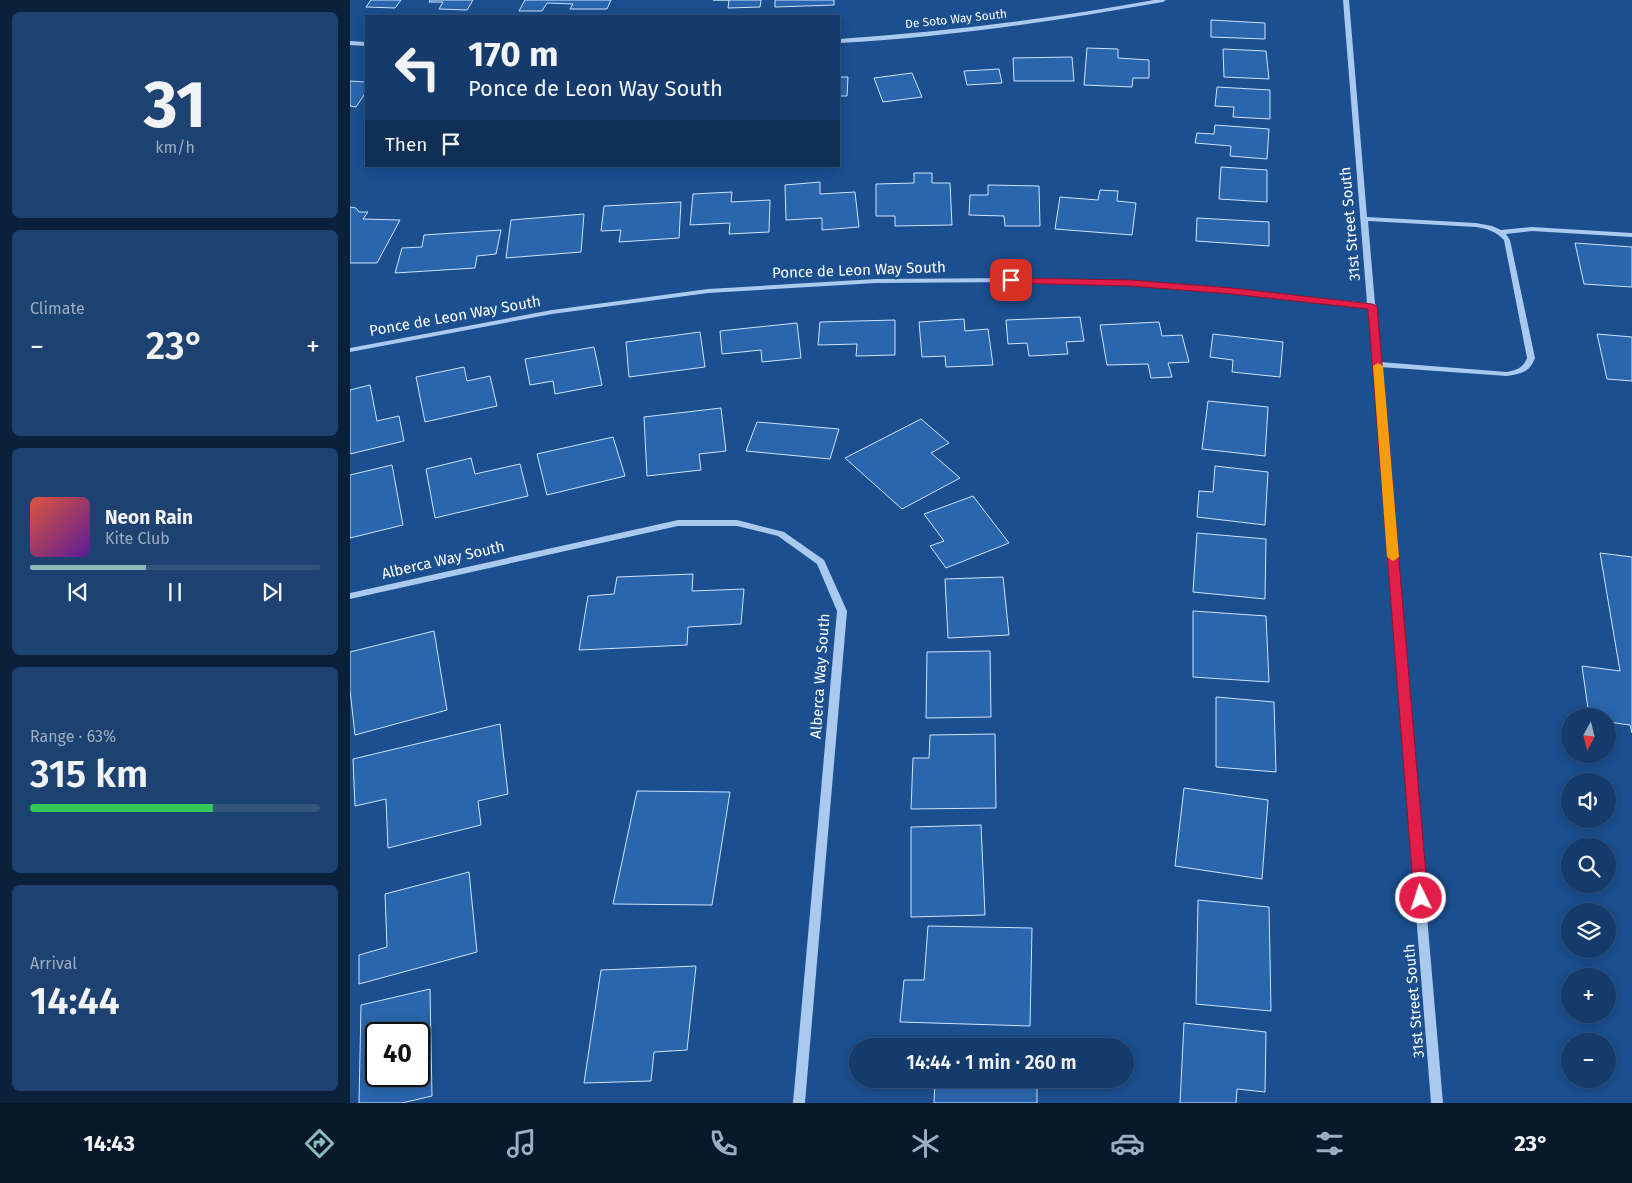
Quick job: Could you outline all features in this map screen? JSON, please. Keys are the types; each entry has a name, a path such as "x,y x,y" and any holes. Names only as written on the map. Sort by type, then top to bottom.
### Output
{"street":[{"name":"De Soto Way South","path":"840,41 1007,25 1105,11 1163,0"},
{"name":"31st Street South","path":"1346,0 1378,364 1437,1103"},
{"path":"350,43 365,44"},
{"path":"1365,219 1476,225 1501,232 1532,229 1632,235"},
{"path":"1378,364 1507,374 1522,372 1529,366 1531,358 1507,240 1501,232"},
{"name":"Ponce de Leon Way South","path":"350,350 552,312 708,291 876,281 1030,280 1130,283 1232,291 1372,306"},
{"name":"Alberca Way South","path":"350,596 678,522 737,523 781,534 820,562 842,611 799,1103"}],"building":[{"path":"371,0 401,0 395,8 366,7"},
{"path":"430,0 473,0 467,10 439,9 443,2 429,2"},
{"path":"525,0 611,0 607,9 570,9 573,4 547,3 542,11 519,11"},
{"path":"729,0 761,0 760,7 728,8"},
{"path":"775,0 834,0 834,5 775,7"},
{"path":"1211,20 1265,23 1265,39 1211,37"},
{"path":"1087,48 1118,49 1118,58 1149,60 1149,78 1133,78 1132,87 1084,85"},
{"path":"1223,49 1266,51 1269,79 1224,77"},
{"path":"1072,57 1074,81 1014,81 1013,58"},
{"path":"999,69 1002,83 967,85 964,71"},
{"path":"912,73 922,97 883,102 874,78"},
{"path":"840,77 848,77 847,96 840,96"},
{"path":"350,81 365,82 365,94 356,107 350,106"},
{"path":"1217,87 1270,90 1270,119 1233,117 1234,107 1215,106"},
{"path":"1215,125 1269,129 1267,159 1230,156 1231,146 1195,143 1197,133 1214,134"},
{"path":"1221,167 1267,170 1267,202 1219,199"},
{"path":"914,173 932,173 932,183 950,183 952,225 895,226 895,216 876,216 876,184 914,183"},
{"path":"820,182 820,194 855,192 859,227 822,230 822,218 786,220 785,185"},
{"path":"988,185 1039,186 1040,226 1005,226 1004,216 969,215 970,195 988,195"},
{"path":"1100,190 1118,191 1117,201 1136,203 1132,235 1055,229 1060,197 1098,200"},
{"path":"732,192 731,202 770,200 769,232 729,234 730,223 690,225 693,194"},
{"path":"681,202 679,238 619,242 621,230 601,231 604,206"},
{"path":"350,207 356,208 359,212 368,212 363,219 400,220 377,263 350,263"},
{"path":"584,214 581,252 506,258 511,220"},
{"path":"1197,218 1269,222 1269,246 1196,241"},
{"path":"501,230 496,254 477,256 475,268 395,273 402,248 422,247 424,235"},
{"path":"1575,243 1632,247 1632,287 1584,284"},
{"path":"1080,317 1084,341 1066,342 1068,354 1029,356 1027,343 1008,344 1006,320"},
{"path":"964,319 965,331 988,329 993,365 946,367 945,356 922,357 919,322"},
{"path":"895,320 895,355 856,356 857,344 818,345 820,322"},
{"path":"1159,322 1162,336 1182,335 1189,362 1168,363 1172,377 1151,378 1148,364 1107,365 1100,325"},
{"path":"797,323 801,358 762,362 761,350 722,354 720,331"},
{"path":"700,332 705,367 629,377 626,342"},
{"path":"1213,334 1283,342 1280,377 1232,372 1233,360 1210,357"},
{"path":"1597,334 1632,337 1632,381 1607,379"},
{"path":"594,347 602,385 555,394 553,381 530,385 525,359"},
{"path":"464,367 467,381 490,376 497,406 425,422 416,377"},
{"path":"370,385 377,421 399,416 404,441 350,454 350,390"},
{"path":"1208,401 1268,407 1265,456 1202,449"},
{"path":"721,408 726,451 699,454 701,470 647,476 644,417"},
{"path":"921,419 949,443 931,453 960,478 902,509 845,458"},
{"path":"757,422 839,429 830,459 746,451"},
{"path":"613,437 625,476 547,495 537,454"},
{"path":"471,458 475,474 520,464 528,496 435,518 426,469"},
{"path":"392,465 403,525 350,538 350,475"},
{"path":"1215,466 1268,472 1265,525 1197,517 1199,491 1213,492"},
{"path":"973,496 1009,543 946,568 930,546 944,541 924,514"},
{"path":"1197,533 1266,539 1265,599 1193,592"},
{"path":"1600,553 1632,557 1632,733 1630,725 1616,723 1616,708 1588,708 1582,666 1620,671"},
{"path":"693,574 692,591 744,589 741,624 688,627 687,645 579,650 588,596 614,594 617,577"},
{"path":"1003,577 1009,635 948,638 945,579"},
{"path":"1193,611 1266,616 1269,682 1193,677"},
{"path":"434,631 447,710 355,735 350,690 350,652"},
{"path":"990,651 991,717 926,718 927,652"},
{"path":"1216,697 1274,702 1276,772 1216,767"},
{"path":"500,724 508,794 478,801 481,825 388,848 386,799 355,806 353,759"},
{"path":"995,734 996,808 911,809 913,758 929,758 930,735"},
{"path":"1184,788 1268,800 1262,879 1175,866"},
{"path":"637,791 730,792 712,905 613,904"},
{"path":"981,825 985,915 911,917 911,827"},
{"path":"469,872 477,952 359,984 359,955 387,947 385,894"},
{"path":"1198,900 1269,907 1271,1011 1196,1004"},
{"path":"928,926 1032,928 1030,1026 900,1022 904,980 924,980"},
{"path":"696,966 687,1050 654,1052 651,1081 584,1083 601,970"},
{"path":"430,989 432,1096 402,1103 359,1103 361,1005"},
{"path":"1184,1023 1266,1032 1265,1092 1237,1089 1236,1103 1180,1103"},
{"path":"935,1088 1037,1088 1037,1103 934,1103"}],"slow traffic":[{"path":"1378,366 1393,557"}],"route":[{"path":"1011,280 1130,283 1232,291 1372,306 1421,898"}]}
